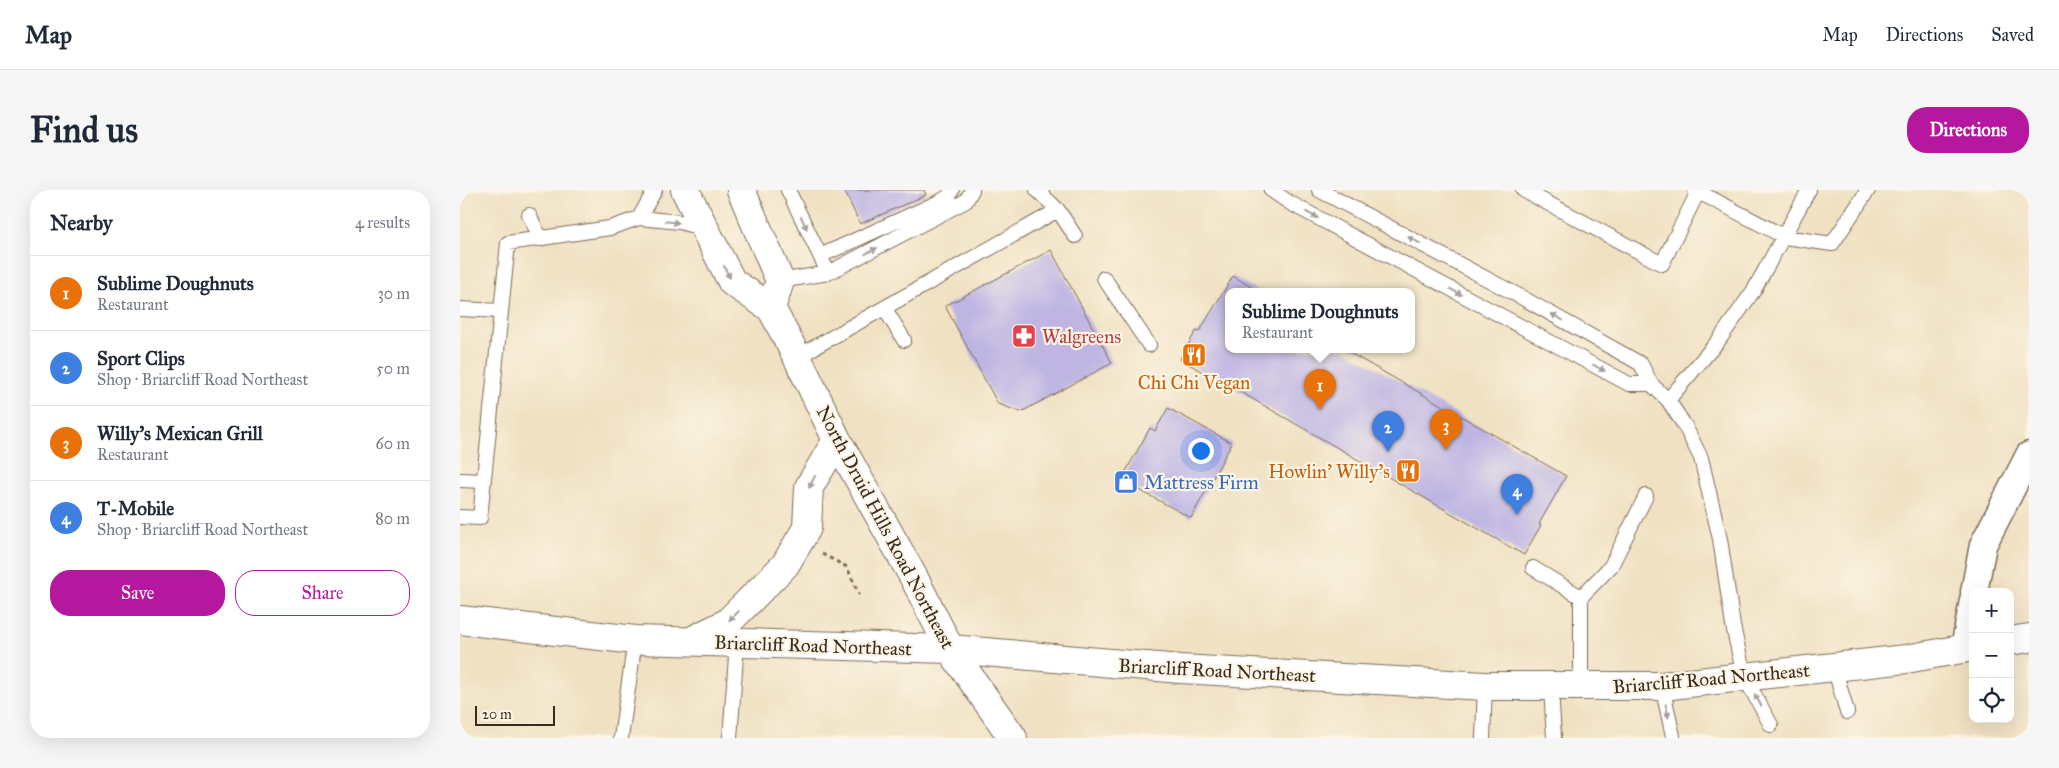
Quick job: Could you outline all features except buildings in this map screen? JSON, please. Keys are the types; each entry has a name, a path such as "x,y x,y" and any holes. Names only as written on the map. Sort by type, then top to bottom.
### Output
{"main road":[{"name":"North Druid Hills Road Northeast","path":"685,190 732,282 770,308 797,357 837,440 914,578 950,649 1013,738"},
{"path":"741,190 780,281 770,308"},
{"path":"691,642 728,622 785,565 807,528 809,487 837,440"},
{"name":"Briarcliff Road Northeast","path":"460,620 635,640 950,649 1181,669 1485,686 1662,686 1906,659 1969,648"},
{"path":"2014,640 2029,638"}],"street":[{"path":"1975,588 1983,544 2029,455"}],"lane":[{"path":"639,218 655,190"},
{"path":"788,190 828,274"},
{"path":"820,256 941,201 949,196 952,190"},
{"path":"780,281 828,274 966,201 972,190"},
{"path":"1037,190 1058,210 1075,236"},
{"path":"1270,190 1299,208 1629,384 1651,384"},
{"path":"1319,190 1521,296 1641,364 1651,384 1668,400 1685,426 1701,458 1720,539 1732,626 1744,676 1771,725"},
{"path":"1523,190 1662,264 1698,191 1785,237 1832,244 1868,190"},
{"path":"1668,400 1729,326 1754,290 1810,190"},
{"path":"797,357 1058,210"},
{"path":"529,215 541,239"},
{"path":"460,517 480,518 508,243 610,228 639,218 680,222 705,229"},
{"path":"1104,278 1149,345"},
{"path":"460,309 501,311"},
{"path":"885,309 904,340"},
{"path":"460,480 484,481"},
{"path":"1581,686 1581,597 1610,566 1646,496"},
{"path":"1533,568 1581,597"},
{"path":"621,738 635,640"},
{"path":"730,738 737,643"},
{"path":"1834,667 1847,712"},
{"path":"1483,738 1485,686"},
{"path":"1662,686 1673,736"},
{"path":"1551,687 1554,738"}],"path":[{"path":"821,553 847,567 859,595"}],"place":[{"name":"Walgreens","path":"1024,336"},
{"name":"Chi Chi Vegan","path":"1194,355"},
{"name":"Sublime Doughnuts","path":"1320,410"},
{"name":"Willy's Mexican Grill","path":"1446,450"},
{"name":"Sport Clips","path":"1388,452"},
{"name":"Howlin' Willy's","path":"1408,471"},
{"name":"Mattress Firm","path":"1126,482"},
{"name":"T-Mobile","path":"1517,515"}]}
